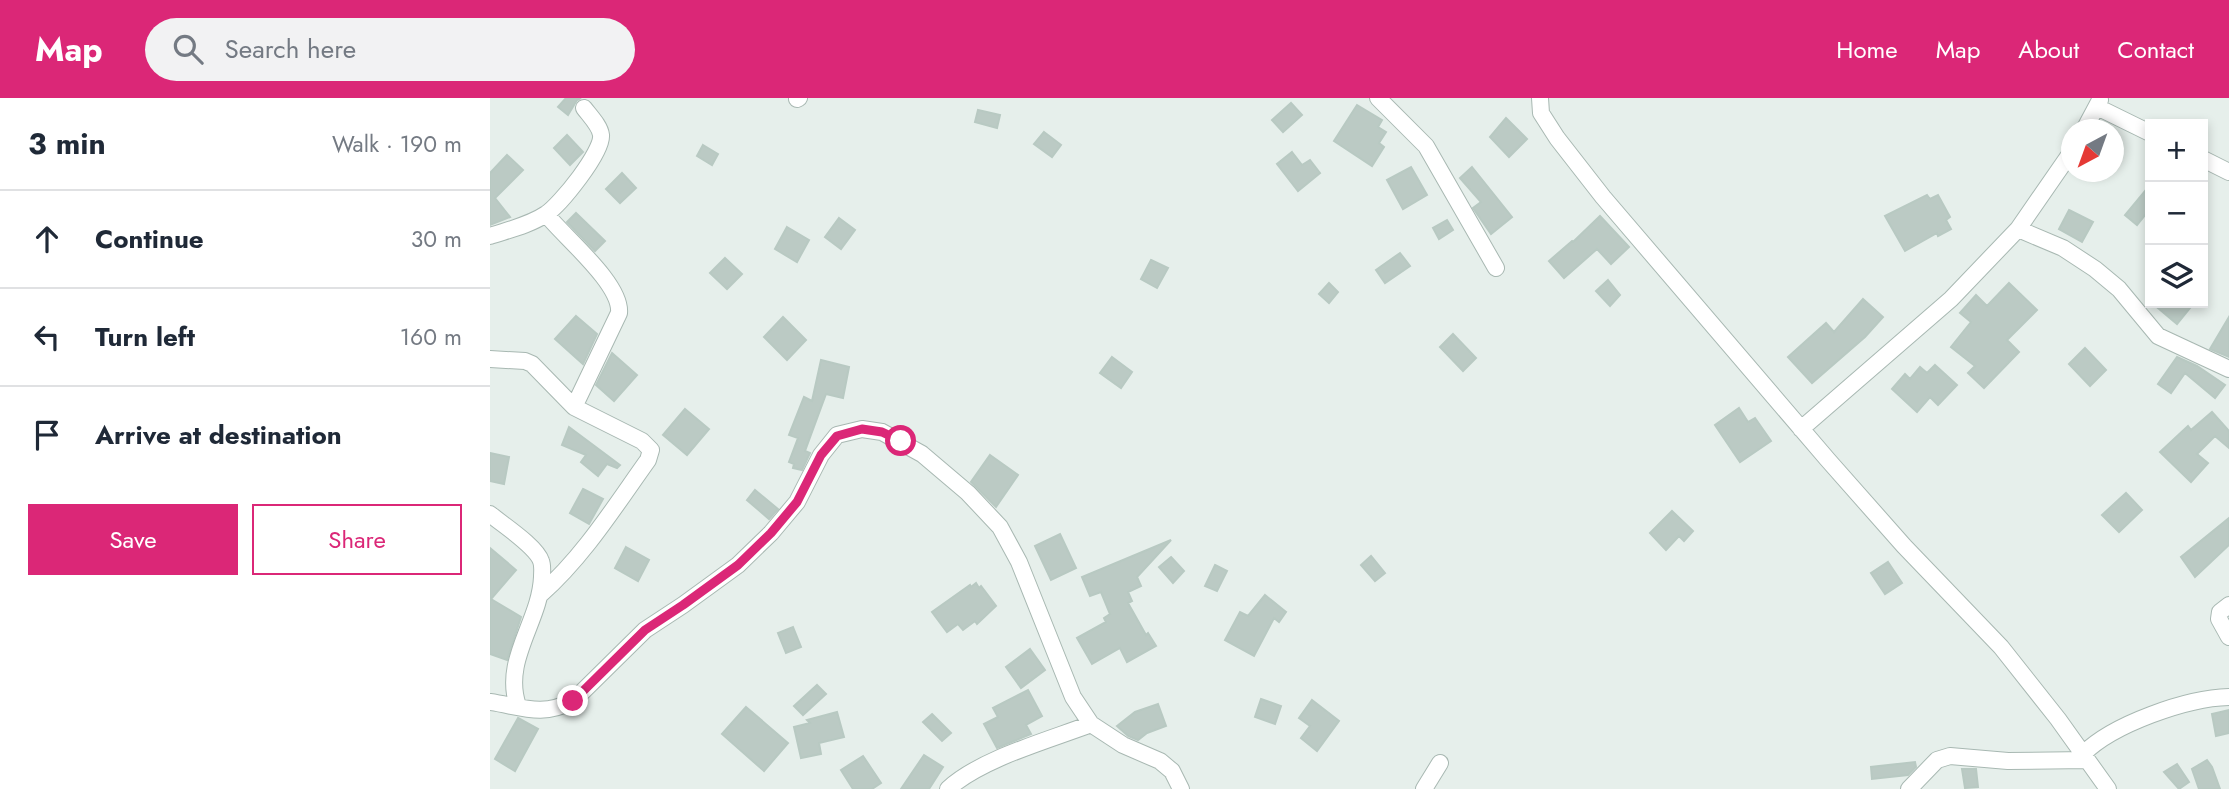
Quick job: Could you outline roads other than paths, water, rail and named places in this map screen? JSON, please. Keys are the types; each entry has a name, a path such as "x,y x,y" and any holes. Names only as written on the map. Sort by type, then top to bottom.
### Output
{"street":[{"path":"1378,98 1426,146 1496,268"},
{"path":"1540,98 1541,113 1564,148 1685,295 1801,429 1904,546 2001,647 2108,789"},
{"path":"2090,119 2099,103 2145,131"},
{"path":"490,236 547,214 584,173 601,144 600,130 584,108"},
{"path":"2208,162 2229,172"},
{"path":"1801,429 1951,299 2018,229 2061,166"},
{"path":"547,214 592,263 620,306 573,407"},
{"path":"2018,229 2063,248 2095,268 2119,289 2158,336 2229,369"},
{"path":"490,359 525,361 532,364 573,407 642,441 651,450 589,542 541,594 521,644 513,680 513,692 518,706"},
{"path":"490,702 541,711 559,708 573,701 645,630 746,557 797,502 821,455 837,436 862,429 882,432 922,454 968,493 1000,527 1019,562 1073,697 1091,724 1123,745 1160,761 1172,771 1181,789"},
{"path":"490,514 540,559 541,594"},
{"path":"2229,605 2220,612 2219,619 2229,638"},
{"path":"2085,757 2093,744 2115,731 2197,699 2229,697"},
{"path":"948,789 956,781 984,766 1091,724"},
{"path":"1909,789 1937,760 1950,756 2008,761 2085,757"},
{"path":"1423,789 1440,763"}]}
